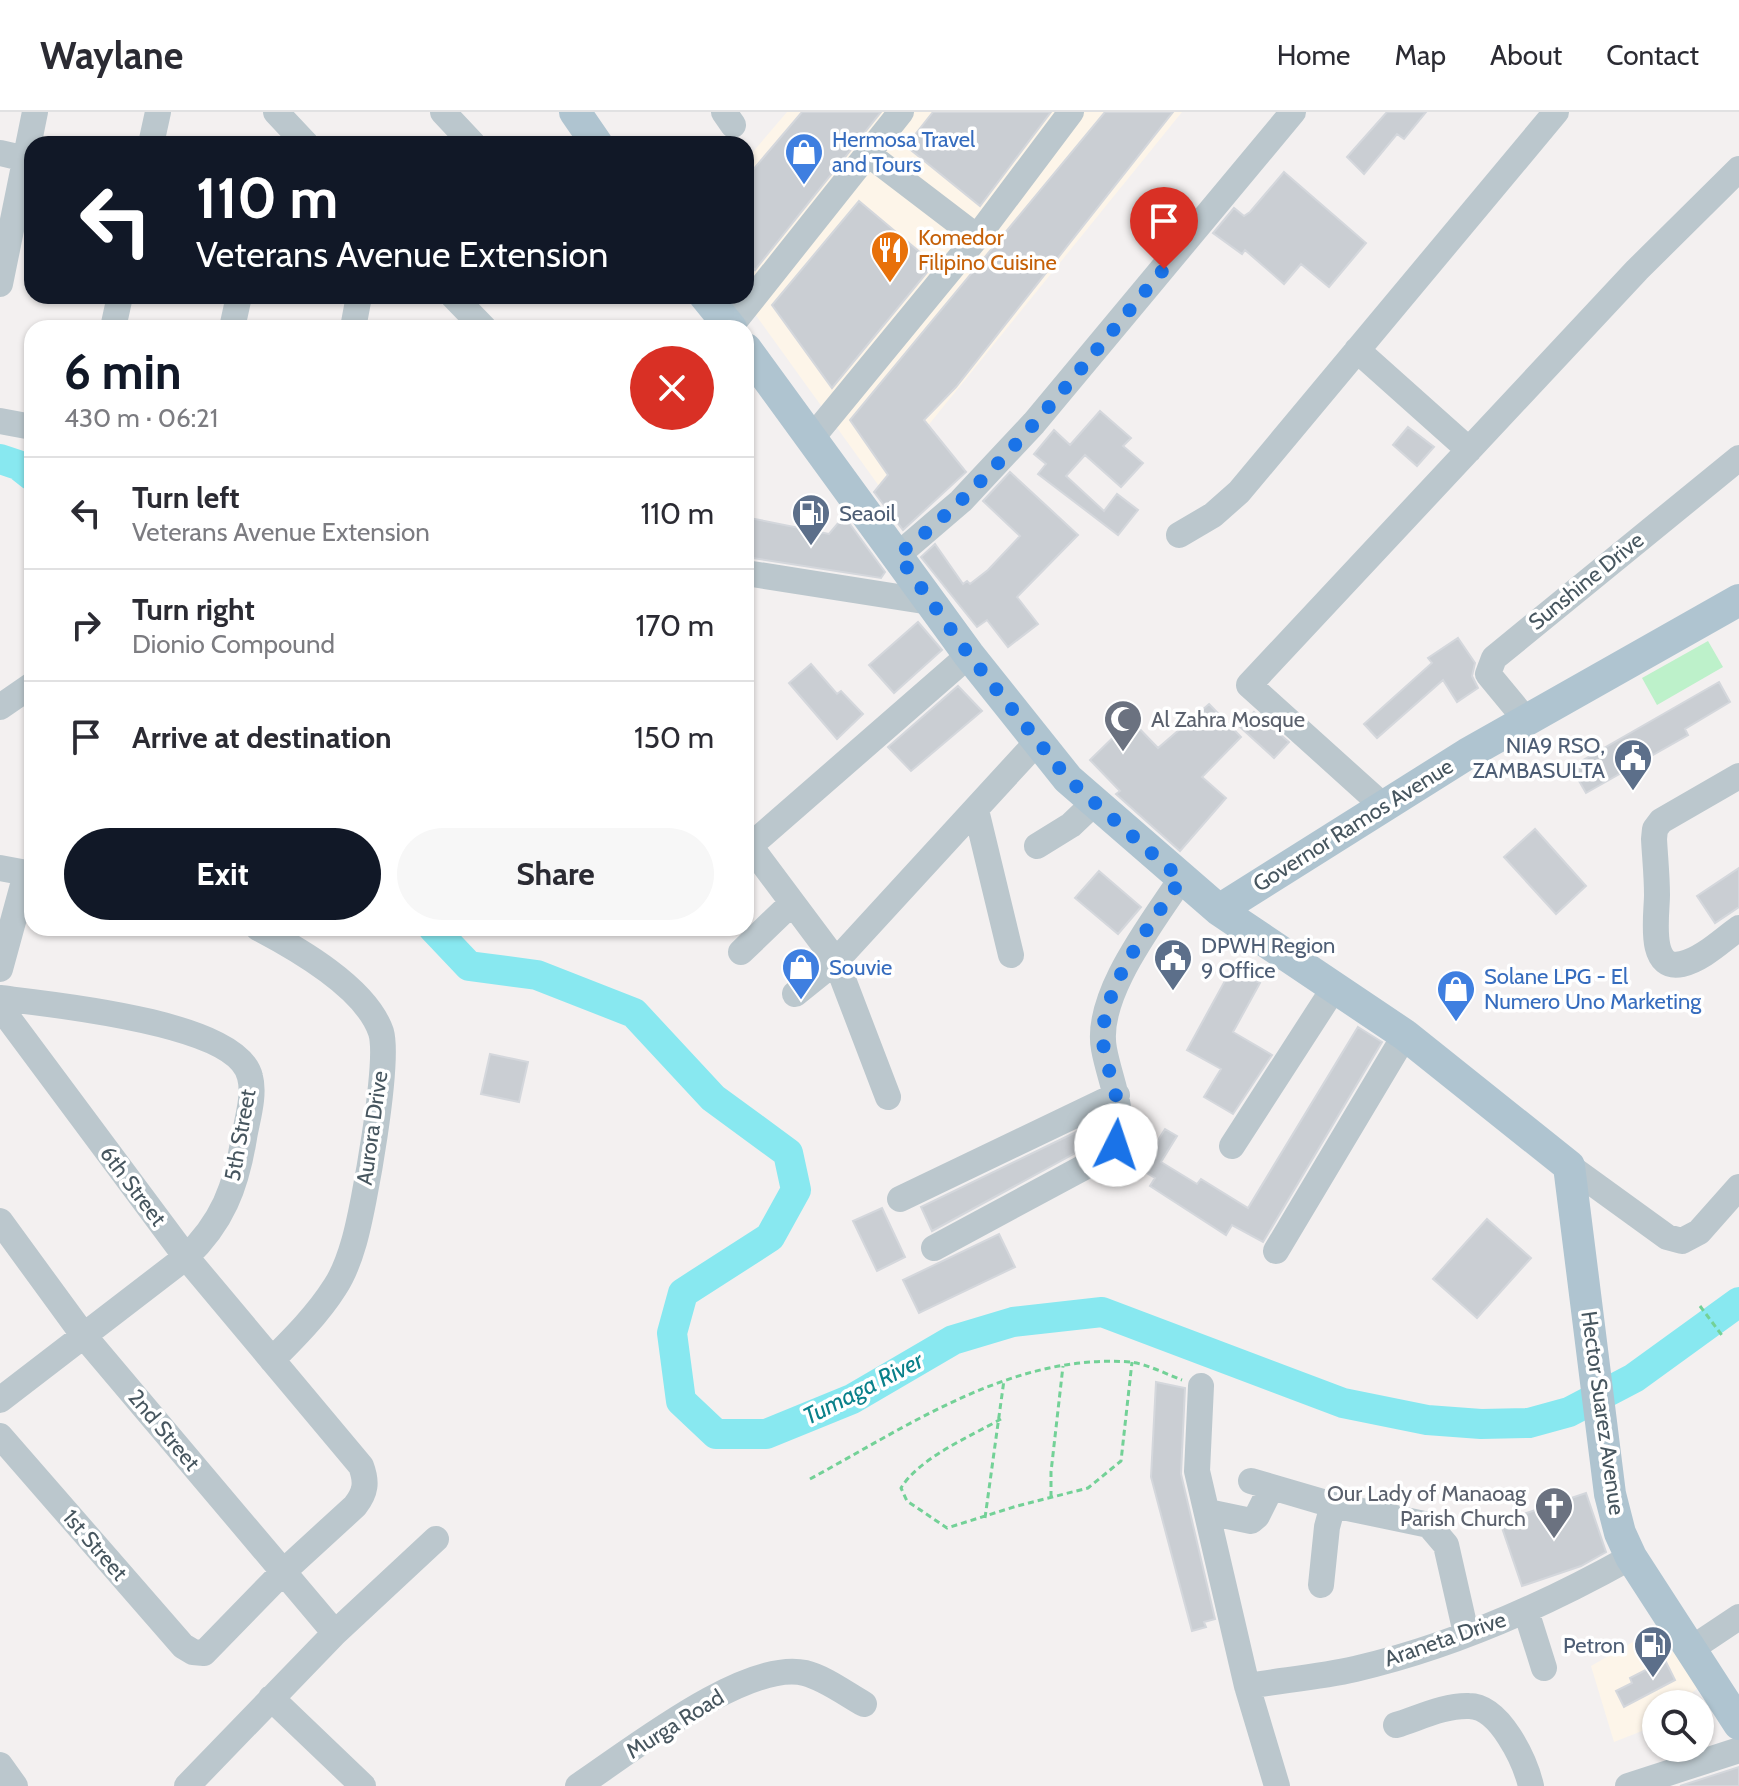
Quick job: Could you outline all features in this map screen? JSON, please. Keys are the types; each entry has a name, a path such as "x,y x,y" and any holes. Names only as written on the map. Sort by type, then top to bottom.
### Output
{"main road":[{"path":"575,112 592,136"},
{"path":"712,304 725,320"},
{"path":"754,359 969,655 1037,742 1093,804 1219,910 1405,1035 1569,1166"},
{"name":"Governor Ramos Avenue","path":"1219,910 1382,805 1739,600"},
{"name":"Hector Suarez Avenue","path":"1569,1166 1610,1494 1620,1533 1631,1557 1739,1724"}],"street":[{"path":"0,284 13,156 35,112"},
{"path":"153,136 158,112"},
{"path":"276,112 298,136"},
{"path":"443,112 466,136"},
{"path":"746,320 867,153 901,112"},
{"path":"811,439 977,237 1071,112"},
{"path":"898,555 961,501 1034,423 1293,112"},
{"path":"1179,535 1213,515 1239,492 1556,112"},
{"path":"867,153 977,237"},
{"path":"1382,805 1249,685 1637,270 1739,169"},
{"path":"460,304 473,320"},
{"path":"1357,350 1469,450"},
{"path":"0,421 24,426"},
{"name":"Sunshine Drive","path":"1526,720 1488,674 1494,658 1739,458"},
{"path":"754,581 930,602"},
{"path":"754,843 969,655"},
{"path":"0,707 24,690"},
{"path":"795,994 836,961 1037,742"},
{"path":"1739,776 1661,821 1655,829 1654,839 1655,937 1664,960 1671,965 1681,965 1696,959 1739,928"},
{"path":"1037,846 1071,825 1093,804"},
{"path":"976,810 1011,955"},
{"path":"754,851 836,961 888,1097"},
{"path":"0,868 24,873"},
{"path":"934,1248 1112,1150 1120,1124 1102,1027 1124,970 1181,879"},
{"path":"0,969 24,890"},
{"path":"741,952 792,903"},
{"name":"Aurora Drive","path":"271,936 350,986 368,1007 381,1034 381,1088 354,1243 336,1286 300,1332 272,1360"},
{"path":"1232,1146 1334,988"},
{"name":"5th Street","path":"0,998 166,1024 230,1052 242,1062 250,1076 250,1098 243,1143 228,1199 211,1234 186,1257"},
{"name":"6th Street","path":"0,1007 186,1257 361,1466 366,1480 363,1495 355,1506 283,1572"},
{"path":"1276,1251 1405,1035"},
{"path":"900,1199 1117,1095"},
{"path":"1569,1166 1667,1237 1682,1241 1699,1232 1739,1187"},
{"name":"2nd Street","path":"0,1221 84,1336 335,1633"},
{"path":"0,1400 186,1257"},
{"path":"1201,1386 1197,1471 1247,1686 1277,1786"},
{"name":"1st Street","path":"0,1436 183,1646 193,1652 204,1653 212,1648 283,1572"},
{"path":"1208,1512 1251,1521 1257,1516 1261,1485 1333,1505 1429,1525 1446,1545 1466,1633"},
{"path":"1321,1585 1327,1527 1333,1505"},
{"path":"187,1786 335,1633 436,1539"},
{"name":"Araneta Drive","path":"1247,1686 1356,1669 1466,1633 1526,1611 1631,1557"},
{"path":"1526,1611 1544,1668"},
{"path":"1691,1649 1739,1617"},
{"name":"Murga Road","path":"578,1786 722,1692 773,1672 805,1673 864,1704"},
{"path":"271,1698 363,1786"},
{"path":"1396,1725 1455,1706 1474,1705 1491,1715 1508,1736 1525,1762 1531,1786"},
{"path":"1628,1786 1739,1750"},
{"path":"0,1765 15,1786"}],"path":[{"path":"1700,1306 1724,1338"},
{"path":"1001,1419 908,1476 901,1488 907,1501 947,1528 1088,1488 1121,1461 1132,1362"},
{"path":"810,1479 937,1410 1004,1380 1063,1366 1132,1362 1201,1386"},
{"path":"1051,1497 1063,1366"},
{"path":"985,1518 1004,1380"}],"shaded area":[{"path":"787,112 1182,112 879,486 748,304 754,304 754,151"},
{"path":"1661,1626 1699,1687 1695,1690 1642,1690 1642,1731 1614,1742 1591,1666"}],"green space":[{"path":"1708,641 1723,667 1657,705 1642,678"}],"building":[{"path":"802,112 881,112 755,270 754,169"},
{"path":"933,112 1051,112 980,206 906,146"},
{"path":"1105,112 1173,112 956,387 924,420 966,472 903,530 874,492 888,475 850,420"},
{"path":"1387,112 1426,112 1404,139 1397,134 1364,174 1347,157"},
{"path":"1284,172 1366,243 1329,287 1301,264 1284,284 1245,250 1242,254 1213,233 1234,208 1244,216 1250,212"},
{"path":"859,201 934,264 832,388 772,305"},
{"path":"1100,411 1131,438 1123,446 1143,463 1121,487 1085,455 1066,476 1104,511 1117,494 1138,510 1118,535 1038,474 1046,464 1034,454 1054,430 1070,445"},
{"path":"1408,427 1434,447 1417,466 1393,445"},
{"path":"1010,472 1078,535 1017,597 1038,624 1008,647 987,620 977,627 921,557 935,544 963,584 967,581 970,584 988,570 1020,536 983,501"},
{"name":"Seaoil","path":"844,516 885,572 881,578 754,558 754,519 829,534"},
{"path":"918,622 942,650 894,693 869,665"},
{"path":"1458,638 1475,663 1472,676 1478,688 1457,702 1443,680 1377,738 1364,724 1432,663 1428,658"},
{"path":"811,664 837,694 841,691 863,714 837,739 789,683"},
{"path":"1719,682 1730,702 1685,729 1688,735 1586,793 1571,767"},
{"path":"958,686 982,711 911,771 888,747"},
{"path":"1209,704 1241,737 1202,777 1226,798 1180,851 1116,794 1120,791 1090,760 1131,720 1158,748"},
{"path":"1254,712 1289,742 1274,758 1240,727"},
{"path":"1535,829 1586,886 1556,914 1504,857"},
{"path":"1739,868 1739,907 1715,923 1697,896"},
{"path":"1099,871 1141,907 1118,934 1075,898"},
{"path":"1232,968 1260,983 1233,1032 1272,1055 1233,1114 1204,1097 1221,1069 1187,1050"},
{"path":"1358,1027 1382,1042 1263,1242 1232,1225 1226,1235 1150,1186 1155,1178 1140,1169 1165,1129 1177,1136 1161,1162 1197,1184 1201,1179 1248,1208"},
{"path":"490,1054 528,1062 519,1102 481,1094"},
{"path":"1103,1119 1102,1136 1081,1150 932,1231 921,1207"},
{"path":"882,1208 905,1257 877,1271 853,1221"},
{"path":"1487,1219 1531,1258 1477,1318 1433,1279"},
{"path":"999,1234 1015,1267 919,1313 903,1280"},
{"path":"1156,1382 1185,1388 1181,1474 1215,1619 1204,1622 1206,1627 1192,1631 1151,1477"},
{"name":"Our Lady of Manaoag Parish Church","path":"1586,1493 1606,1552 1581,1566 1522,1586 1500,1522"},
{"name":"Petron","path":"1665,1660 1675,1680 1656,1690 1642,1690 1642,1697 1624,1707 1616,1691 1632,1683 1630,1678"},
{"path":"1739,1767 1739,1786 1680,1786"}],"waterway":[{"name":"Tumaga River","path":"0,459 24,470"},
{"name":"Tumaga River","path":"441,936 469,966 537,975 634,1013 713,1098 788,1153 796,1190 770,1237 683,1293 672,1333 681,1401 716,1434 766,1434 852,1399 953,1340 1013,1322 1102,1312 1343,1403 1427,1420 1481,1424 1529,1423 1569,1412 1634,1378 1739,1302"}],"place":[{"name":"Hermosa Travel and Tours","path":"804,186"},
{"name":"Komedor Filipino Cuisine","path":"890,284"},
{"name":"Seaoil","path":"811,547"},
{"name":"Al Zahra Mosque","path":"1123,753"},
{"name":"NIA9 RSO, ZAMBASULTA","path":"1633,792"},
{"name":"DPWH Region 9 Office","path":"1173,992"},
{"name":"Souvie","path":"801,1001"},
{"name":"Solane LPG - El Numero Uno Marketing","path":"1456,1023"},
{"name":"Our Lady of Manaoag Parish Church","path":"1554,1540"},
{"name":"Petron","path":"1653,1679"}],"route":[{"path":"1116,1145 1119,1106 1104,1049 1102,1027 1124,970 1181,879 1068,779 969,655 898,555 932,529 1000,460 1164,269"}]}
